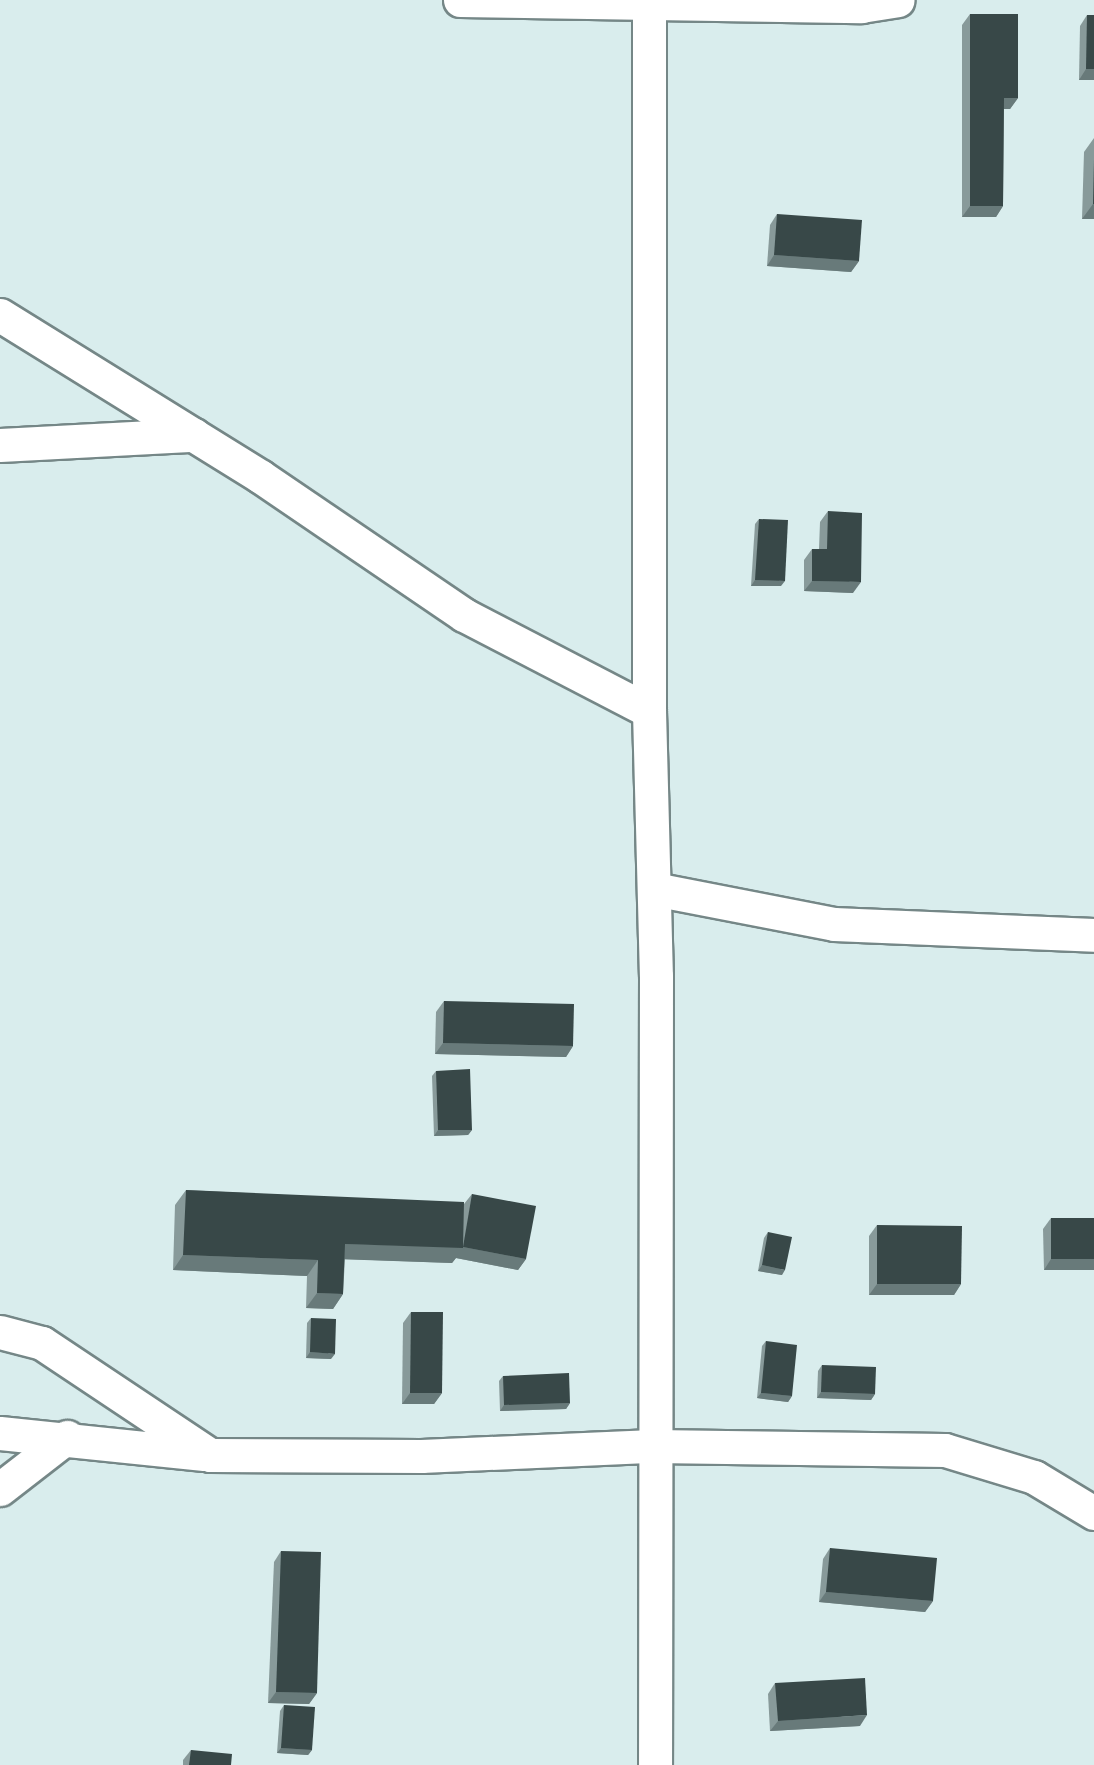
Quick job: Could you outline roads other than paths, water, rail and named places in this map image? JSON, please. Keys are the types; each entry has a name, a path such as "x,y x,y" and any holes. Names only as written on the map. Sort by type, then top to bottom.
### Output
{"street":[{"path":"460,0 861,6 898,0"},
{"path":"649,2 649,711 654,889 655,1765"},
{"path":"0,315 194,435 464,615 649,711"},
{"path":"0,445 194,435"},
{"path":"654,889 834,924 1094,935"},
{"path":"0,1332 42,1343 210,1455"},
{"path":"0,1432 67,1437 210,1455 421,1456 653,1446 945,1450 1034,1477 1094,1513"},
{"path":"0,1489 67,1437"}]}
